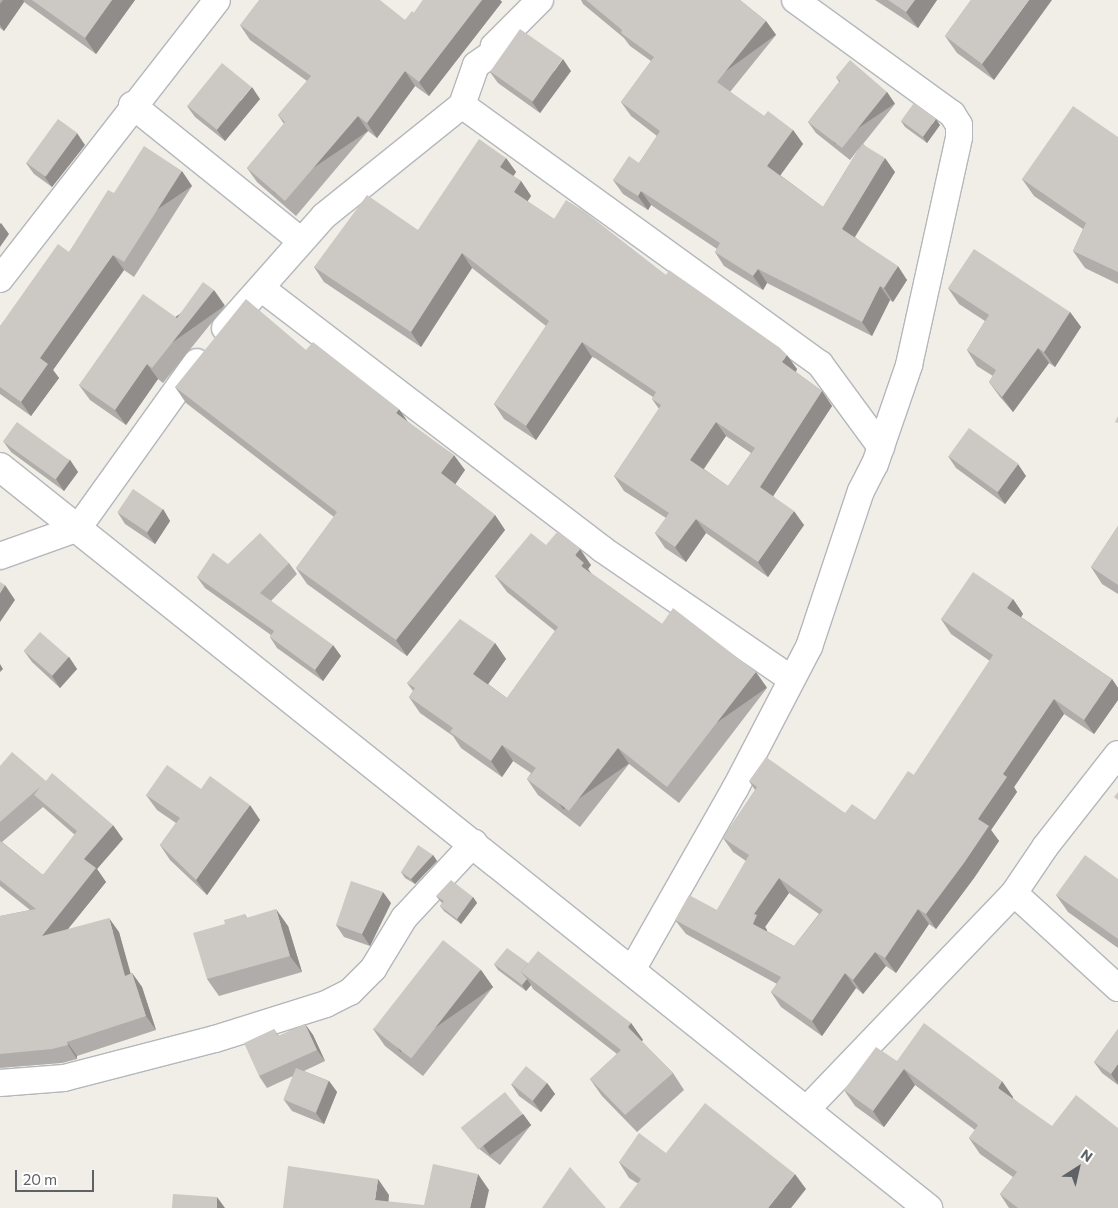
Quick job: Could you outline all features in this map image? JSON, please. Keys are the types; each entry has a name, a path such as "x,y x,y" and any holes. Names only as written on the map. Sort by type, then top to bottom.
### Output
{"main road":[{"path":"0,467 474,843 928,1208"}],"street":[{"path":"0,279 132,106 217,0"},
{"path":"0,556 78,528 197,362 301,241 324,216 462,105 476,65 493,53 494,46 540,0"},
{"path":"632,970 735,789 809,647 861,491 881,447 909,365 959,125 952,114 794,0"},
{"path":"462,105 820,364 881,447"},
{"path":"132,106 301,241"},
{"path":"261,288 602,549 791,679"},
{"path":"806,1110 1014,893 1045,847 1118,754"},
{"path":"0,1083 64,1078 215,1039 326,1004 350,992 373,969 404,918 474,843"},
{"path":"1014,893 1118,988"}],"building":[{"path":"32,0 112,0 85,38"},
{"path":"259,0 380,0 405,20 412,11 414,13 423,0 482,0 419,82 405,71 367,123 358,116 285,201 247,168 285,122 278,115 311,76 240,25"},
{"path":"586,0 740,0 766,21 717,82 764,116 768,111 793,130 767,166 823,207 862,144 885,158 842,229 898,266 884,288 880,286 862,322 758,269 753,276 715,252 720,243 641,191 638,196 613,180 629,156 639,163 660,131 621,102 654,57 621,33 622,30"},
{"path":"888,0 915,0 906,12"},
{"path":"971,0 1029,0 982,64 945,36"},
{"path":"520,29 563,59 533,101 490,72"},
{"path":"850,60 887,92 842,148 808,122 840,81 836,77"},
{"path":"222,63 252,87 217,130 187,106"},
{"path":"914,103 936,119 923,137 901,121"},
{"path":"1073,106 1118,137 1118,272 1073,251 1086,223 1022,179"},
{"path":"58,119 77,133 46,177 26,163"},
{"path":"479,139 506,158 500,167 521,181 514,192 554,219 566,200 585,212 666,275 669,270 780,348 787,355 782,362 822,391 760,487 794,511 758,562 696,519 675,547 655,533 669,513 614,476 661,405 652,399 656,392 582,342 526,426 494,404 549,321 462,253 411,332 314,267 367,195 418,230","holes":["716,422 755,448 728,486 690,460"]},
{"path":"144,146 182,171 124,262 113,255 40,358 48,364 21,402 0,387 0,326 58,244 69,252 108,190 114,193"},
{"path":"974,249 1070,312 1044,352 1038,348 1002,397 989,382 996,370 967,350 989,315 948,288"},
{"path":"203,282 214,290 152,368 147,364 115,410 79,385 143,294 177,318"},
{"path":"246,299 306,350 313,342 399,409 396,413 454,455 441,473 495,515 396,640 296,568 337,512 175,387"},
{"path":"17,422 70,460 55,480 3,441"},
{"path":"969,428 1018,464 998,492 948,456"},
{"path":"133,489 163,509 147,532 117,512"},
{"path":"1118,526 1118,585 1091,567"},
{"path":"558,531 580,549 575,555 584,563 581,566 662,624 673,608 756,672 667,787 618,748 569,811 527,779 536,768 502,745 491,761 450,732 453,728 409,697 415,688 407,683 460,619 495,643 473,674 507,698 558,627 495,576 531,533 546,545"},
{"path":"260,533 289,563 260,593 333,645 315,670 270,637 274,631 197,577 213,553 228,564"},
{"path":"973,572 1013,599 1007,608 1112,679 1084,720 1054,699 1003,774 1007,777 978,819 989,826 926,914 918,909 885,958 875,952 853,980 845,973 812,1021 771,992 781,977 675,920 689,895 717,910 749,855 723,838 757,787 749,781 766,757 845,813 852,804 875,820 908,771 914,775 993,655 941,619","holes":["779,878 823,910 794,946 753,924 757,915 754,914"]},
{"path":"0,582 5,585 0,593"},
{"path":"40,632 69,657 52,676 24,651"},
{"path":"12,752 46,781 52,773 113,825 84,859 96,868 42,936 109,918 125,976 132,973 146,1016 67,1042 68,1045 52,1049 0,1054 0,916 36,909 0,880 0,841 43,875 77,831 34,795 40,787 0,822 0,766"},
{"path":"167,765 201,789 210,776 250,805 196,880 160,845 180,818 146,795"},
{"path":"1118,792 1118,800 1114,797"},
{"path":"418,845 433,855 411,879 401,872"},
{"path":"1085,855 1118,879 1118,939 1056,895"},
{"path":"451,880 473,897 457,919 440,906 444,901 436,896"},
{"path":"351,881 383,892 362,934 336,925"},
{"path":"276,909 290,956 207,979 193,933 225,924 224,920 245,914 246,918"},
{"path":"443,940 481,970 411,1059 373,1029"},
{"path":"507,948 528,963 521,972 527,979 522,985 494,964"},
{"path":"538,951 631,1023 628,1027 673,1073 625,1115 590,1079 621,1050 521,972"},
{"path":"924,1023 1002,1081 998,1088 1052,1126 1076,1095 1118,1128 1118,1208 1018,1208 1000,1194 1017,1172 969,1138 978,1125 904,1069 873,1111 844,1090 876,1047 897,1061"},
{"path":"305,1024 317,1050 259,1076 244,1043 274,1029 278,1036"},
{"path":"1118,1029 1118,1064 1111,1074 1094,1062"},
{"path":"526,1066 547,1083 533,1101 512,1084"},
{"path":"296,1068 328,1081 316,1113 283,1100"},
{"path":"505,1092 523,1114 478,1150 461,1128"},
{"path":"705,1103 795,1174 768,1208 619,1208 641,1179 619,1162 639,1133 666,1153"},
{"path":"433,1164 478,1174 470,1208 283,1208 288,1166 378,1179 375,1200 424,1205"},
{"path":"570,1167 606,1208 542,1208"},
{"path":"173,1194 217,1197 217,1208 172,1208"}]}
